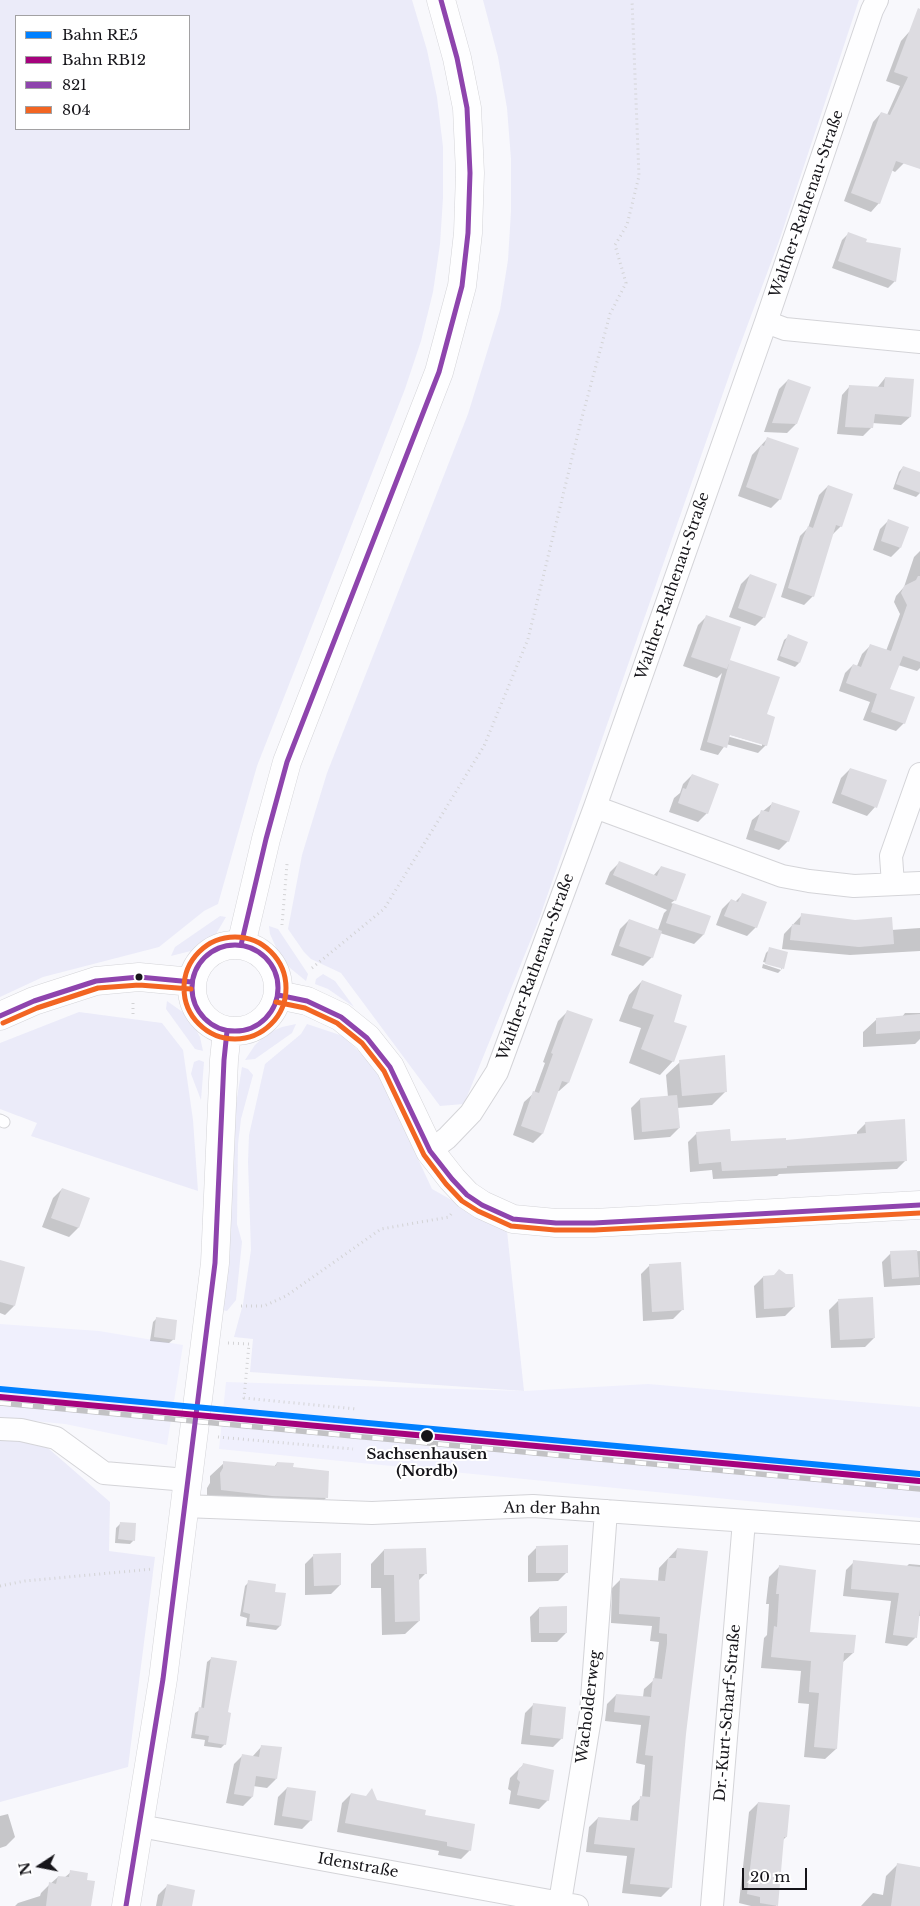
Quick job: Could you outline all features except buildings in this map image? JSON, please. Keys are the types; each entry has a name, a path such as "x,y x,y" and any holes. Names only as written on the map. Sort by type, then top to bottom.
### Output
{"street":[{"path":"242,945 266,839 287,762 439,372 462,286 468,233 470,173 467,108 457,58 441,0"},
{"name":"Walther-Rathenau-Straße","path":"430,1151 447,1138 471,1113 497,1072 595,807 877,0"},
{"path":"766,322 785,329 920,342"},
{"path":"893,884 891,856 920,774"},
{"path":"595,807 782,876 854,886 920,883"},
{"path":"228,945 242,945 255,949 266,957 274,968 279,981 278,995 272,1012 260,1024 238,1032 227,1031 214,1026 196,1008 192,995 192,982 196,969 204,958 215,949 228,945"},
{"path":"0,1016 34,1002 96,981 140,977 192,982"},
{"path":"278,995 308,1001 341,1017 367,1038 390,1067 430,1151 452,1179 467,1196 513,1219 556,1223 594,1223 920,1204"},
{"path":"126,1906 163,1679 215,1262 227,1031"},
{"name":"An der Bahn","path":"0,1429 21,1430 56,1438 104,1473 185,1493 372,1513 533,1506 920,1533"},
{"name":"Wacholderweg","path":"568,1904 591,1712 606,1511"},
{"name":"Dr.-Kurt-Scharf-Straße","path":"712,1906 744,1521"},
{"name":"Idenstraße","path":"140,1826 568,1904"}],"path":[{"path":"312,968 384,909 484,746 528,639 581,421 610,314 626,283 615,244 627,225 639,176 632,0"},
{"path":"282,925 289,857"},
{"path":"133,1014 134,1001"},
{"path":"241,1306 264,1306 286,1296 381,1229 449,1217 456,1208"},
{"path":"225,1342 248,1344 244,1398 356,1410"},
{"path":"215,1437 353,1449"},
{"path":"0,1586 26,1581 155,1568"}],"shaded area":[{"path":"0,0 412,0 427,50 437,97 443,147 443,198 440,244 433,292 421,341 405,389 257,766 218,904 204,911 159,947 43,977 0,997"},
{"path":"483,0 859,0 779,241 736,356 538,922 464,1104 440,1106 341,973 311,959 288,929 302,855 327,773 468,414 500,310 508,260 511,211 511,159 507,108 498,57"},
{"path":"220,916 226,917 216,934 195,950 171,956 175,947"},
{"path":"269,926 278,929 308,974 306,981 290,968 279,954 270,934"},
{"path":"323,974 335,981 354,1007 328,989 315,984 316,979"},
{"path":"167,1001 184,1013 193,1024 200,1037 203,1051 195,1049 166,1009"},
{"path":"79,1012 162,1023 183,1050 193,1120 198,1191 31,1136 37,1123 0,1109 0,1043"},
{"path":"296,1024 292,1033 255,1059 245,1060 255,1045 268,1033"},
{"path":"307,1024 343,1036 375,1067 432,1189 507,1231 524,1391 250,1372 253,1339 234,1337 243,1304 251,1250 249,1135 265,1064 301,1034"},
{"path":"199,1060 204,1062 201,1100 191,1074 194,1062"},
{"path":"242,1067 248,1069 253,1075 241,1119 238,1144 237,1224 242,1242 236,1300 227,1311 218,1309 229,1251 231,1134"},
{"path":"0,1324 99,1331 183,1345 167,1445 65,1424 0,1418"},
{"path":"226,1382 524,1391 648,1384 920,1407 920,1518 219,1449"},
{"path":"0,1433 33,1435 110,1502 109,1551 155,1557 128,1767 0,1802"}],"railway":[{"path":"0,1403 920,1489"}],"rail line":[{"name":"RE5","path":"0,1389 920,1474"},
{"name":"RB12","path":"0,1397 919,1481"}],"transit line":[{"name":"821","path":"241,945 266,839 287,762 439,372 462,286 468,233 470,173 467,108 457,58 441,0"},
{"name":"804","path":"235,937 255,941 271,952 282,968 286,988 282,1008 271,1024 255,1035 235,1039 215,1035 199,1024 188,1008 184,988 188,968 199,952 215,941 235,937"},
{"name":"821","path":"227,945 243,945 252,948 266,957 275,971 278,988 275,1005 266,1019 252,1028 243,1031 227,1031 211,1024 199,1012 192,996 192,980 199,964 211,952 227,945"},
{"name":"821","path":"0,1016 34,1001 96,981 139,977 192,982"},
{"name":"804","path":"3,1023 37,1008 98,988 139,985 191,989"},
{"name":"821","path":"278,995 307,1001 341,1017 367,1038 390,1067 430,1151 452,1179 467,1195 482,1205 513,1219 556,1223 594,1223 920,1205"},
{"name":"804","path":"276,1002 305,1008 337,1023 362,1043 384,1071 424,1155 446,1184 462,1201 478,1211 511,1226 555,1230 594,1230 920,1213"},
{"name":"821","path":"126,1906 163,1679 215,1263 227,1031"}],"place":[{"name":"Sachsenhausen (Nordb)","path":"427,1436"}]}
